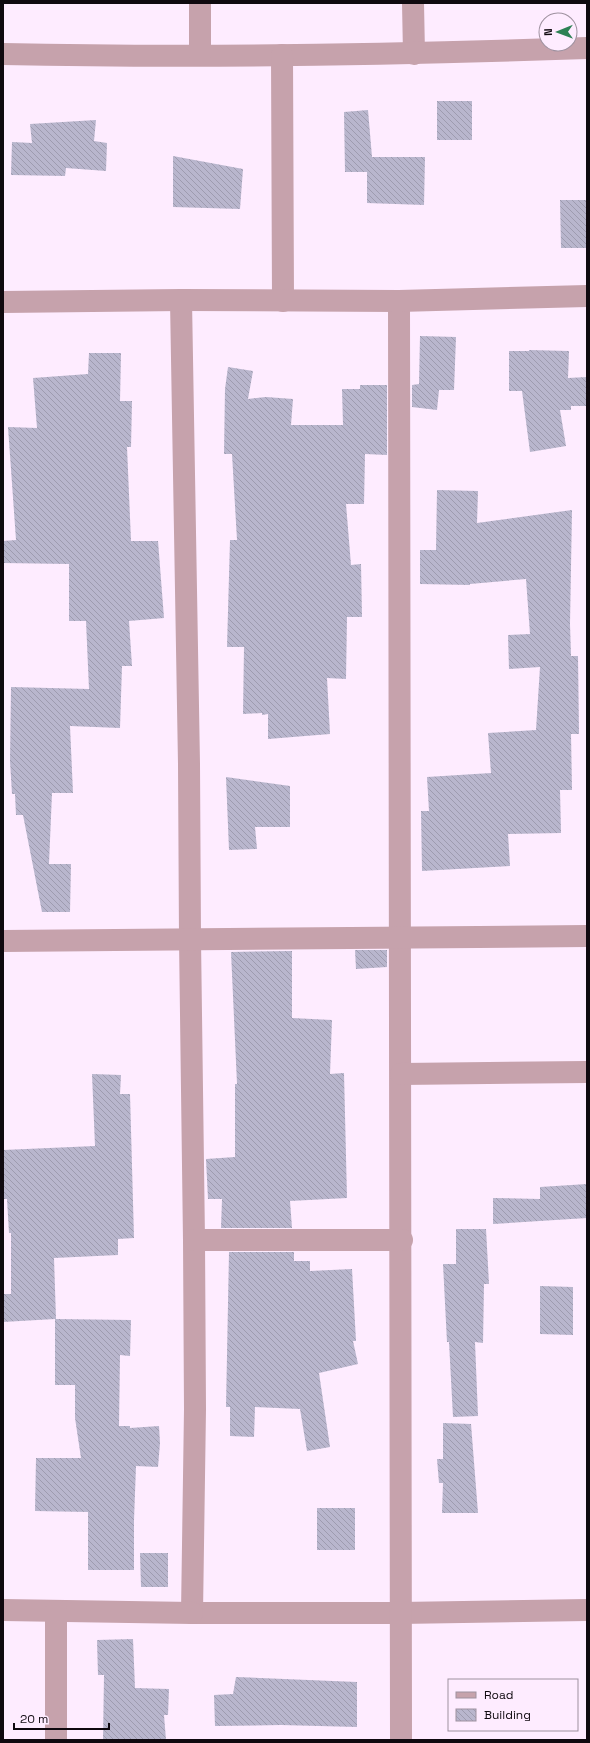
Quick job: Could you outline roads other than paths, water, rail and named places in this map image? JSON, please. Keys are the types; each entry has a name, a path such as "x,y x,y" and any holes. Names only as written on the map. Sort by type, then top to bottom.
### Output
{"street":[{"path":"200,3 200,55"},
{"path":"414,3 414,54"},
{"path":"3,54 112,56 414,54 587,48"},
{"path":"282,55 283,301"},
{"path":"3,302 181,300 399,301 587,296"},
{"path":"181,300 189,756 194,1240 195,1409 192,1613"},
{"path":"399,301 399,937 402,1240 400,1612 401,1740"},
{"path":"3,941 587,936"},
{"path":"401,1074 587,1072"},
{"path":"194,1240 402,1240"},
{"path":"3,1610 192,1613 587,1610"},
{"path":"56,1611 56,1740"}]}
